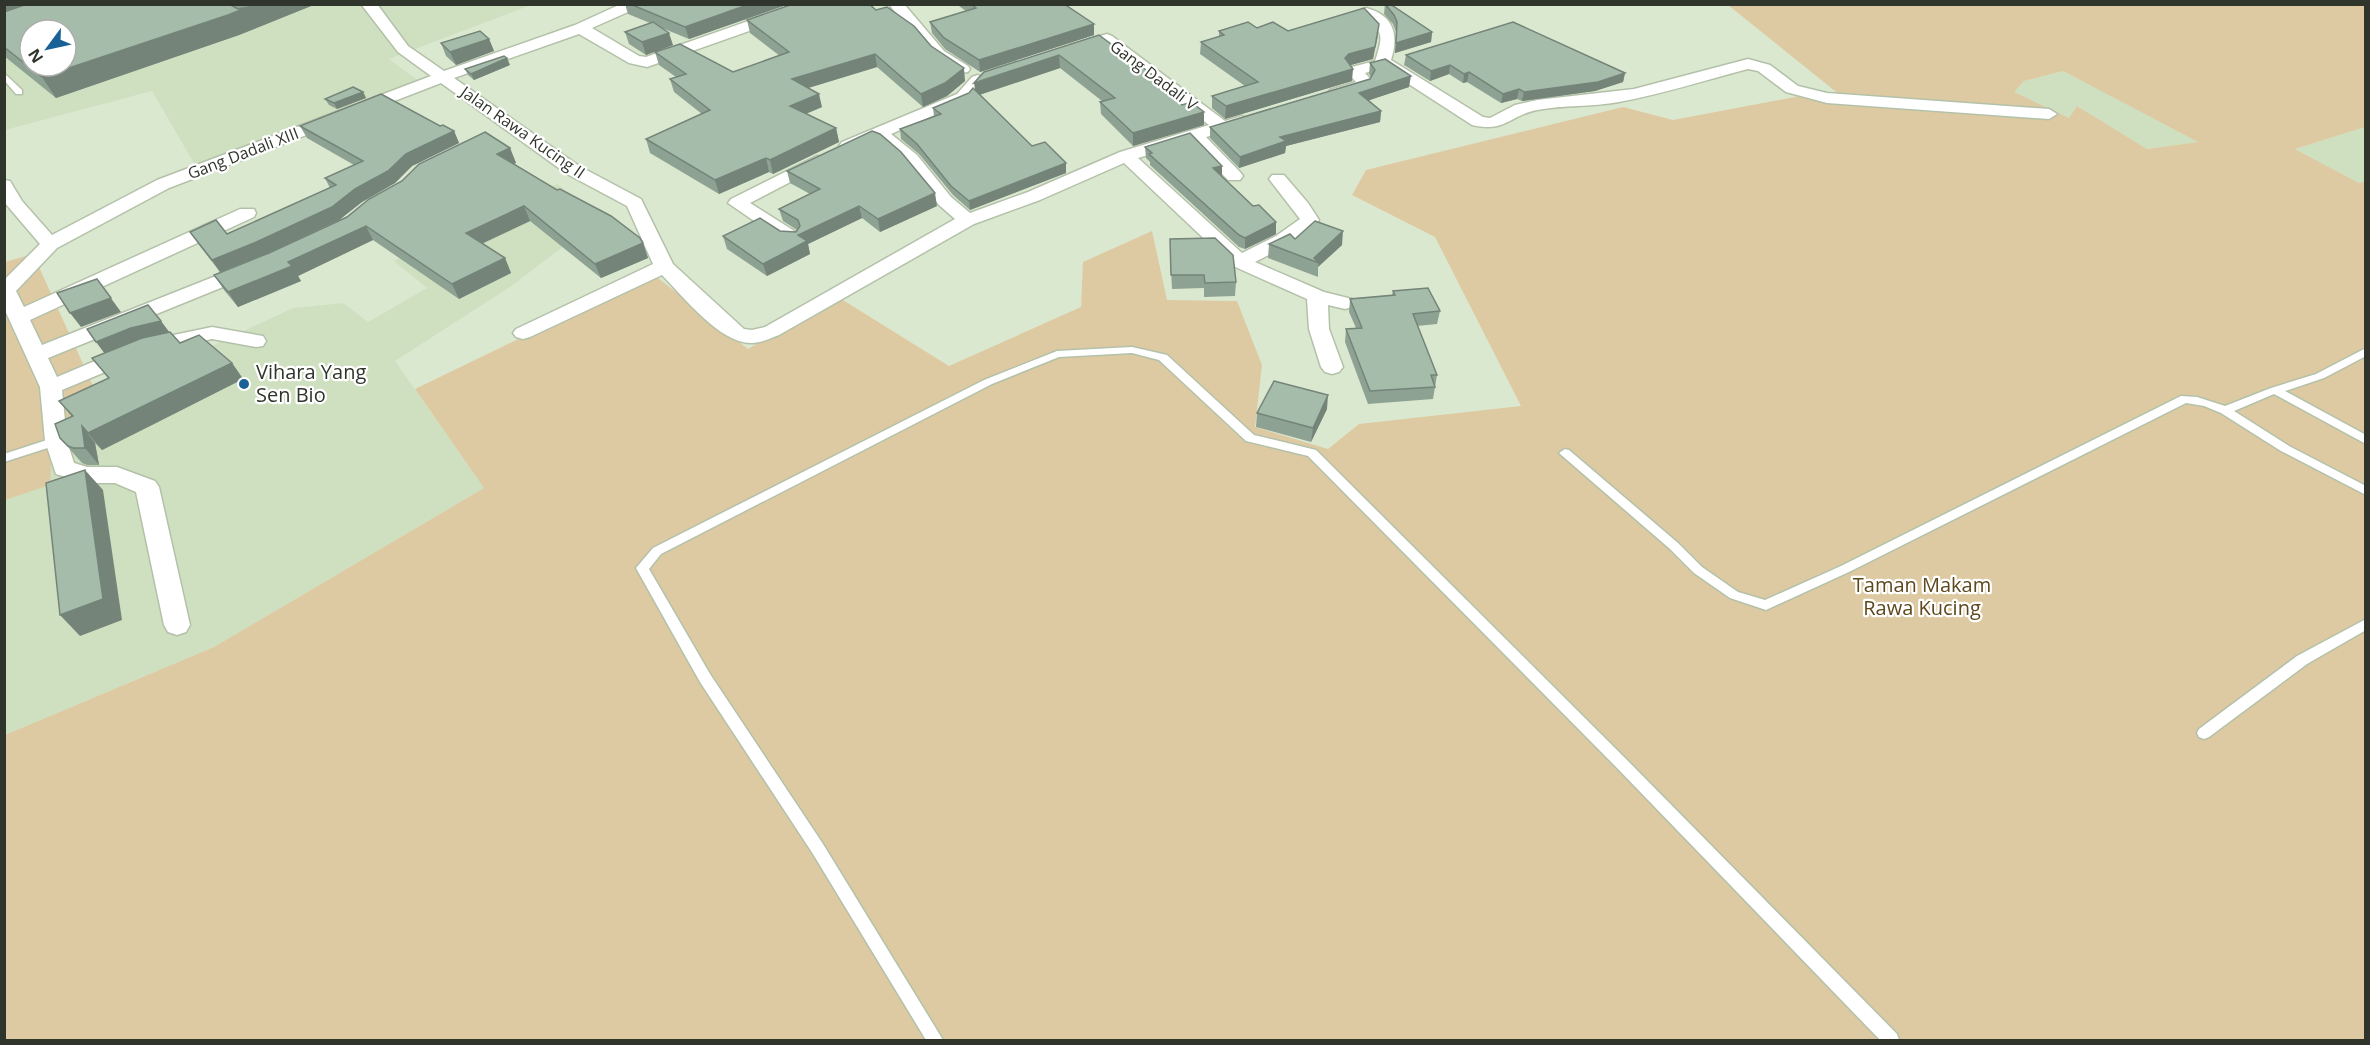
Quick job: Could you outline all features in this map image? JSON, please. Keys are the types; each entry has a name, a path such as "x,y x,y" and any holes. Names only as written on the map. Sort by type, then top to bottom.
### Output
{"street":[{"name":"Jalan Rawa Kucing II","path":"368,4 378,13 389,33 403,50 573,170 635,203 664,266 716,317 738,335 753,337 772,332 967,220 1034,196 1126,156 1260,116"},
{"name":"Gang Dadali XIII","path":"19,317 6,290 50,244 163,184 441,76 580,28 632,4"},
{"path":"580,28 640,62 686,50 812,4"},
{"path":"896,4 939,54 978,80"},
{"path":"1366,12 1386,24 1390,39 1384,63"},
{"name":"Gang Dadali V","path":"1060,52 1107,39 1222,127"},
{"path":"686,50 706,60"},
{"path":"1321,97 1362,85 1364,81 1354,71 1408,56"},
{"path":"1384,63 1478,121 1493,123 1504,114 1557,102 1596,101 1622,96 1748,64 1764,68 1792,89 1827,98 2049,114"},
{"path":"792,238 737,203 788,175 963,96 978,80 998,74"},
{"path":"492,136 513,126"},
{"path":"879,132 911,159 929,178 945,201 967,220"},
{"path":"1195,136 1234,176"},
{"path":"1126,156 1240,262 1317,296 1345,303"},
{"path":"1240,262 1283,240 1310,220 1278,179"},
{"path":"8,198 50,244"},
{"path":"177,625 147,487 117,475 86,475 64,468 56,441 51,387 19,317 247,213"},
{"path":"36,355 270,262"},
{"path":"523,333 664,266"},
{"path":"1317,296 1319,329 1332,367"},
{"path":"51,387 147,347 212,333 256,341"}],"lane":[{"path":"4,75 19,92"},
{"path":"935,1041 818,849 705,678 642,568 657,551 988,382 1057,354 1132,350 1163,357 1250,438 1312,453 1623,765 1891,1041"},
{"path":"2226,410 2320,375 2366,351"},
{"path":"2275,390 2366,440"},
{"path":"1564,453 1674,546 1698,570 1734,595 1766,605 1845,569 2185,399 2205,401 2226,410 2259,433 2366,490"},
{"path":"4,458 56,441"},
{"path":"2204,733 2302,660 2366,624"}],"shaded area":[{"path":"57,4 531,5 389,59 420,82 195,165 152,91 5,130 4,23"},
{"path":"2063,71 2199,142 2147,149 2077,106 2069,118 2013,92 2024,81"},
{"path":"2365,127 2365,181 2359,183 2295,149"},
{"path":"557,184 611,222 572,240 510,287 395,361 484,488 214,647 5,735 4,500 49,485 53,426 99,399 293,308 343,303 368,322 427,288 394,261"}],"green space":[{"name":"Taman Makam Rawa Kucing","path":"1728,5 2365,5 2365,127 2295,149 2359,183 2365,181 2365,1040 5,1040 5,735 214,647 484,488 415,389 653,274 748,349 838,297 949,366 1081,307 1083,262 1152,231 1167,300 1237,301 1262,365 1255,427 1328,449 1359,424 1521,406 1435,237 1352,195 1366,170 1623,107 1673,120 1811,94 1845,99","holes":["2063,71 2198,142 2147,149 2077,106 2069,118 2014,92 2024,81"]},
{"path":"33,254 99,399 53,426 50,485 5,500 5,262"}],"building":[{"path":"27,4 229,4 238,9 248,7 78,65 78,18 18,18 18,58 4,47 4,12"},
{"path":"630,4 750,4 685,27"},
{"path":"793,4 869,4 876,10 887,7 914,26 931,46 964,68 945,83 921,94 875,54 792,79 819,94 790,106 836,128 770,160 766,158 715,180 646,139 710,110 670,79 686,74 655,52 680,44 733,72 789,52 747,20"},
{"path":"971,4 1064,4 1094,24 979,60 944,38 930,22 976,8"},
{"path":"1385,4 1390,4 1432,32 1396,43 1397,22"},
{"path":"1364,8 1379,24 1375,47 1349,54 1345,58 1353,69 1226,106 1212,96 1258,82 1201,42 1224,35 1219,31 1248,22 1257,28 1273,22 1288,31"},
{"path":"653,22 669,33 642,42 625,32"},
{"path":"1513,22 1625,73 1598,82 1524,92 1519,89 1503,94 1469,72 1464,74 1450,65 1431,71 1406,55"},
{"path":"480,31 489,39 450,52 441,43"},
{"path":"1099,35 1154,76 1182,105 1191,102 1204,112 1133,133 1100,102 1115,98 1059,55 974,83 984,72"},
{"path":"504,56 507,58 471,74 465,69"},
{"path":"1385,59 1411,76 1359,93 1381,111 1280,137 1286,141 1240,157 1210,127 1370,79 1375,70 1370,63"},
{"path":"353,87 363,92 334,103 325,99"},
{"path":"973,88 1032,146 1045,142 1066,163 969,201 951,186 917,144 900,129 941,114 933,108 969,93"},
{"path":"381,94 440,126 443,125 454,131 406,154 388,171 355,189 332,207 212,260 190,232 216,220 227,234 336,185 325,178 363,161 300,126"},
{"path":"872,131 880,134 901,152 935,193 878,219 859,206 798,235 807,241 763,264 723,236 760,218 780,231 796,232 800,226 798,220 779,209 820,189 787,171"},
{"path":"485,132 510,148 497,154 557,190 560,189 611,216 640,238 643,243 595,264 524,206 466,233 505,258 452,284 366,226 288,262 292,266 228,292 214,275 269,253 347,217 369,199 402,181 419,164"},
{"path":"1190,133 1222,166 1213,168 1253,206 1259,205 1276,222 1245,238 1239,235 1149,154 1152,153 1145,147"},
{"path":"1315,221 1343,231 1314,258 1319,263 1269,244 1290,234 1295,239"},
{"path":"1215,238 1233,255 1236,282 1205,283 1204,275 1171,275 1170,239"},
{"path":"97,279 111,298 70,313 57,293"},
{"path":"1428,288 1440,311 1413,314 1437,375 1431,375 1435,387 1370,391 1346,329 1362,328 1350,299 1395,295 1393,291"},
{"path":"148,305 161,321 131,328 96,342 87,329"},
{"path":"170,332 180,343 199,335 232,363 88,433 82,426 85,448 68,446 60,438 55,424 73,416 59,401 109,378 92,358 142,338"},
{"path":"1274,381 1328,395 1313,428 1257,413"},
{"path":"85,470 103,599 60,615 46,483"}],"place":[{"name":"Vihara Yang Sen Bio","path":"244,384"}]}
